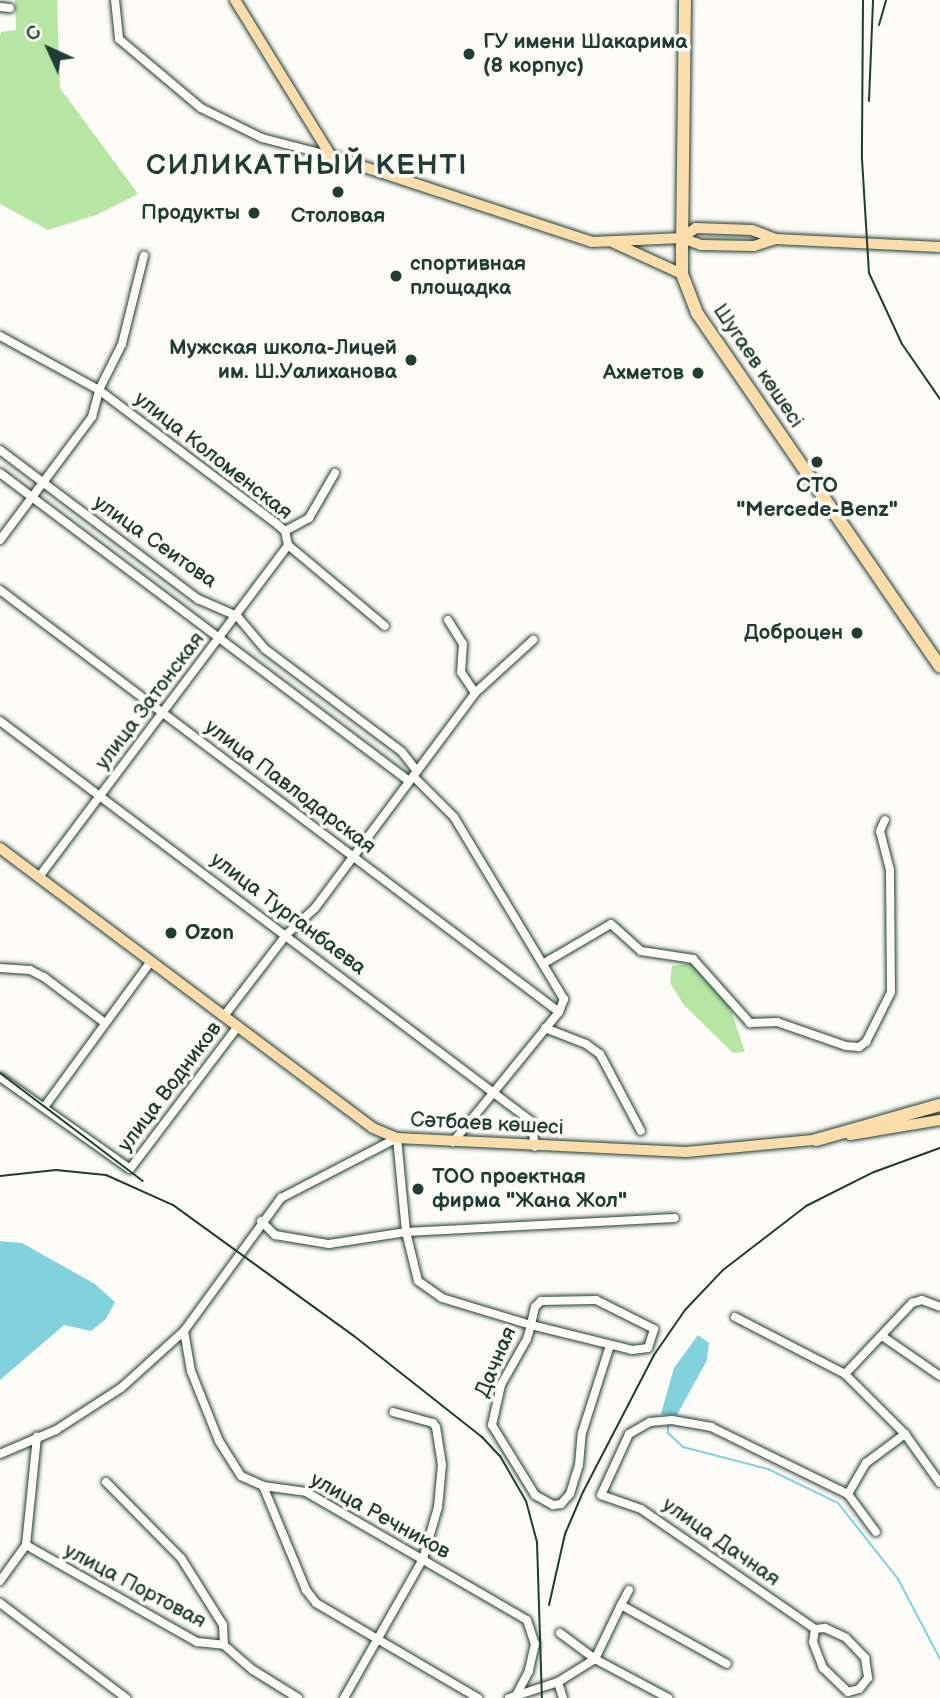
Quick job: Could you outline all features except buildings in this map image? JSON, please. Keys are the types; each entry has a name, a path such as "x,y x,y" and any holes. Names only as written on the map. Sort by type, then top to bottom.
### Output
{"highway":[{"name":"Шугаев көшесі","path":"685,0 682,274 708,330 940,667"},
{"path":"816,1140 940,1105"}],"main road":[{"path":"236,0 331,156 592,242 681,237 715,245 754,246 775,239"},
{"path":"681,237 696,228 752,230 775,239 940,247"},
{"path":"609,241 682,274"},
{"name":"Сәтбаев көшесі","path":"0,848 373,1128 397,1138 535,1147 685,1152 816,1140 940,1120"}],"street":[{"path":"115,0 119,39 201,108 262,138 331,156"},
{"path":"0,7 10,8"},
{"path":"0,540 92,417 99,390 122,344 144,256"},
{"name":"улица Коломенская","path":"0,336 99,390 285,531 288,545 385,626"},
{"name":"улица Сеитова","path":"0,450 198,599 237,617 265,649 402,752 413,776"},
{"name":"улица Сеитова","path":"0,473 220,638 413,776 454,817 545,962 562,991 559,1012"},
{"path":"285,531 310,519 335,473"},
{"name":"улица Затонская","path":"39,877 161,712 237,617 288,545"},
{"name":"улица Павлодарская","path":"0,590 559,1012"},
{"path":"448,620 460,635 461,672 475,693"},
{"name":"улица Водников","path":"225,1016 287,934 315,908 475,693 533,640"},
{"name":"улица Турганбаева","path":"0,721 495,1092 531,1121 535,1147"},
{"path":"545,962 611,924 641,951 693,958 750,1023 777,1022 846,1046 859,1046 866,1042 891,992 890,870 880,831 885,820"},
{"path":"0,1077 41,1110 151,961"},
{"path":"0,968 30,970 44,977 105,1023"},
{"path":"453,1142 559,1012"},
{"name":"улица Водников","path":"45,1106 130,1169 238,1026"},
{"path":"545,1028 600,1054 641,1131"},
{"path":"0,1454 37,1437 121,1388 184,1331 281,1198 397,1138 406,1232 418,1281 443,1298 531,1325 610,1345"},
{"path":"261,1222 275,1235 330,1244 406,1232 675,1218"},
{"name":"Дачная","path":"585,1299 628,1313 654,1329 653,1342 640,1351 610,1345 582,1433 579,1465 570,1494 561,1504 553,1505 535,1495 492,1425 501,1385 541,1301 585,1299"},
{"path":"845,1374 912,1303 922,1300 940,1307"},
{"path":"735,1317 845,1374 905,1434 940,1483"},
{"name":"улица Речников","path":"184,1331 191,1371 219,1441 241,1476 263,1486 306,1492 527,1620 535,1644 529,1671 512,1697"},
{"path":"881,1336 940,1376"},
{"path":"344,1698 423,1559 438,1507 442,1465 436,1427 393,1412"},
{"name":"улица Дачная","path":"847,1695 864,1685 869,1666 865,1658 839,1633 815,1629 641,1509 601,1495 629,1434 650,1422 672,1420 711,1427 848,1494"},
{"path":"876,1532 848,1494 866,1462 905,1434"},
{"path":"0,1581 26,1545 37,1437"},
{"path":"106,1482 181,1558 223,1625 224,1645"},
{"path":"263,1486 306,1590 316,1603 478,1698"},
{"name":"улица Портовая","path":"26,1545 197,1642 224,1645 298,1698"},
{"path":"512,1697 558,1682 595,1659 629,1590"},
{"path":"0,1603 126,1698"},
{"path":"621,1605 727,1664"},
{"path":"815,1629 815,1654 823,1668 847,1695"},
{"path":"559,1633 595,1659 668,1698"},
{"path":"558,1682 563,1698"}],"green space":[{"path":"15,0 57,0 60,88 138,194 96,215 48,230 0,204 0,37 1,32 16,30"},
{"path":"695,963 730,1007 745,1052 733,1053 684,1005 670,983 672,966"}],"water":[{"path":"0,1241 22,1243 95,1284 115,1302 106,1319 91,1331 64,1325 0,1380"},
{"path":"698,1335 709,1343 707,1360 677,1415 661,1414 674,1368"}],"waterway":[{"path":"668,1424 668,1433 683,1447 768,1469 838,1503 898,1579 940,1659"}],"railway":[{"path":"863,0 862,159 869,273 902,344 940,399"},
{"path":"869,101 873,0"},
{"path":"879,25 886,0"},
{"path":"0,1073 143,1181"},
{"path":"549,1605 565,1534 583,1492 654,1355 685,1310 723,1270 806,1206 874,1172 940,1148"},
{"path":"0,1176 56,1170 106,1175 173,1205 354,1336 482,1437 500,1456 526,1501 537,1542 542,1698"}],"place":[{"name":"ГУ имени Шакарима (8 корпус)","path":"469,54"},
{"name":"Столовая","path":"338,192"},
{"name":"Продукты","path":"254,213"},
{"name":"спортивная площадка","path":"396,276"},
{"name":"Мужская школа-Лицей им. Ш.Уалиханова","path":"411,360"},
{"name":"Ахметов","path":"698,373"},
{"name":"СТО \"Mercede-Benz\"","path":"817,462"},
{"name":"Доброцен","path":"857,633"},
{"name":"Ozon","path":"171,933"},
{"name":"ТОО проектная фирма \"Жана Жол\"","path":"418,1189"}],"district":[{"name":"СИЛИКАТНЫЙ КЕНТІ","path":"307,166"}]}
